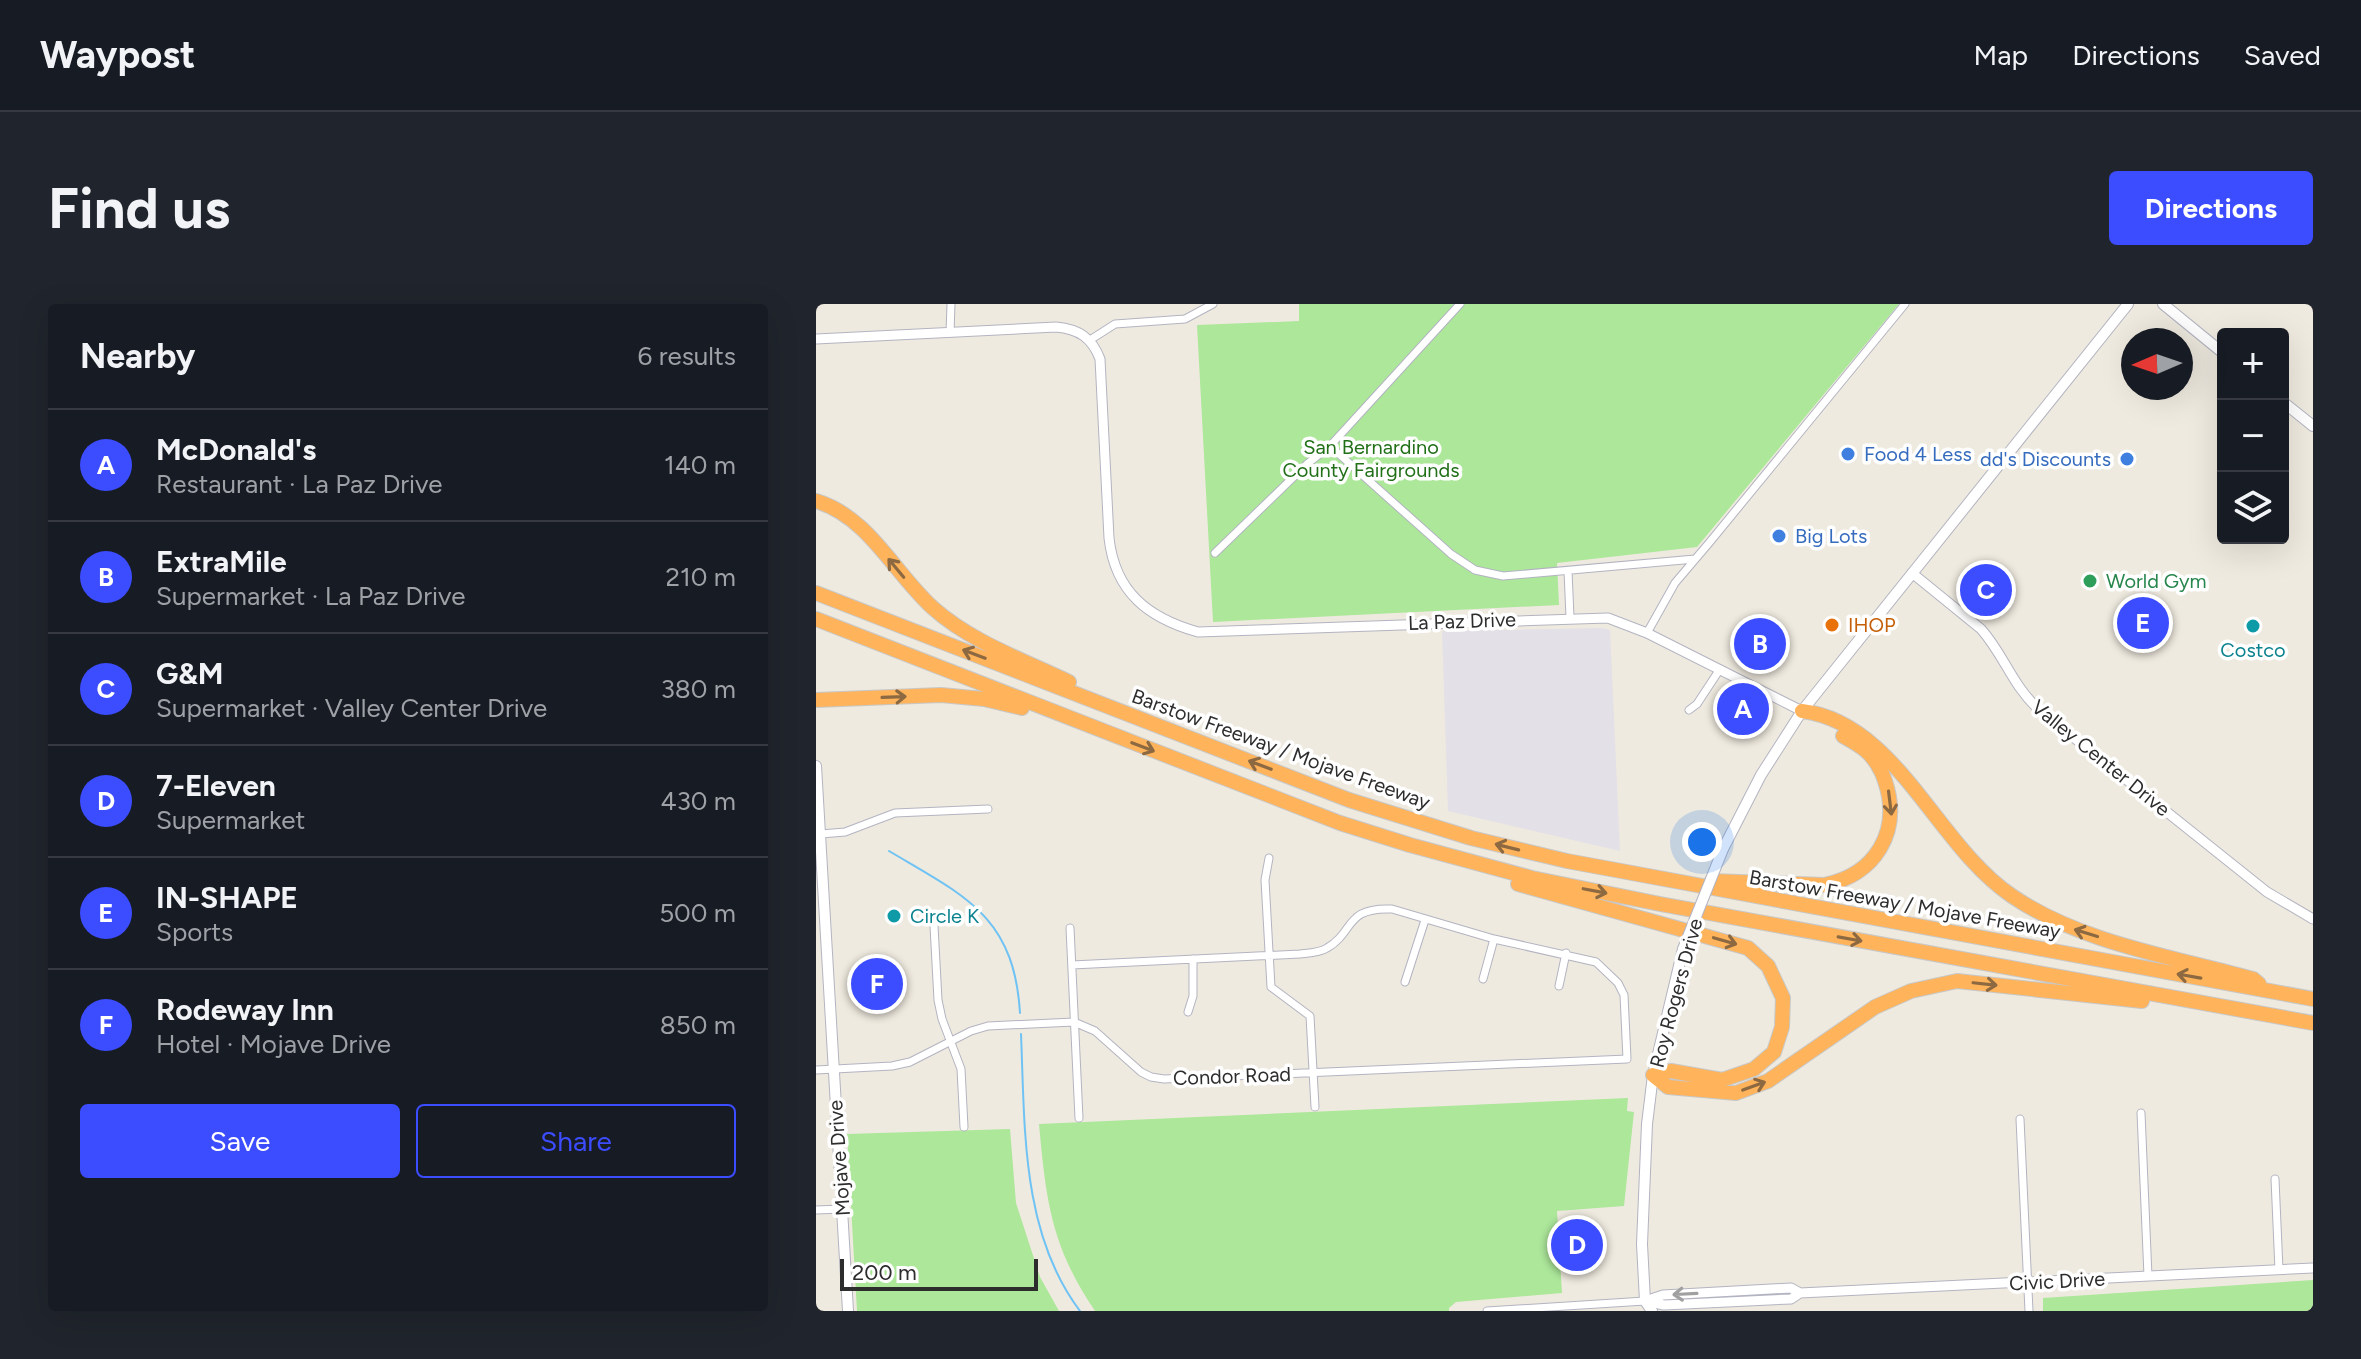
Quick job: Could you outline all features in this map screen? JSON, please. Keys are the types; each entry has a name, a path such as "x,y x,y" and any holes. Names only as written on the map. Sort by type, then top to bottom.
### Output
{"highway":[{"path":"816,501 846,515 867,533 913,588 961,630 1178,733"},
{"name":"Barstow Freeway / Mojave Freeway","path":"816,593 1349,800 1471,838 1665,880 2313,999"},
{"path":"816,619 1340,823 1532,878 2313,1023"},
{"path":"816,700 963,697 1071,719"},
{"path":"1665,880 1824,885 1841,882 1859,872 1878,852 1889,830 1892,815 1883,774 1867,751 1802,711"},
{"path":"1802,711 1822,713 1869,741 1904,775 1965,855 2020,901 2071,928 2253,979 2265,990"},
{"path":"1410,845 1441,862 1748,948 1768,966 1783,998 1782,1027 1774,1052 1754,1069 1722,1080 1671,1071 1653,1075"},
{"path":"1653,1075 1668,1087 1736,1093 1768,1081 1875,1007 1911,991 1957,981 2260,1014"}],"main road":[{"path":"1802,711 2128,304"},
{"path":"2163,304 2217,348"},
{"path":"2289,407 2313,426"},
{"name":"Roy Rogers Drive","path":"1643,1306 1647,1124 1653,1075 1683,949 1723,849 1761,775 1802,711"},
{"name":"Mojave Drive","path":"816,766 848,1311"},
{"path":"1643,1306 1652,1311"}],"street":[{"path":"950,333 951,304"},
{"path":"816,339 1056,327 1069,328 1090,340 1115,324 1185,319 1213,304"},
{"path":"1215,553 1307,464 1330,446 1460,304"},
{"path":"1647,633 1672,587 1905,304"},
{"name":"La Paz Drive","path":"1090,340 1100,359 1111,553 1125,585 1139,603 1175,626 1198,632 1608,618 1647,633 1802,711"},
{"path":"1330,446 1451,554 1475,570 1503,576 1695,559"},
{"path":"1568,571 1570,617"},
{"name":"Valley Center Drive","path":"1912,573 1981,629 2022,694 2038,709 2267,892 2313,919"},
{"path":"1689,710 1697,704 1720,669"},
{"path":"818,834 854,829 895,813 988,809"},
{"path":"1269,858 1265,880 1271,987 1310,1016 1315,1107"},
{"path":"1072,965 1321,951 1338,939 1353,919 1376,909 1392,909 1494,939 1566,953 1559,986"},
{"path":"1405,982 1425,920"},
{"path":"934,926 938,1000 961,1069 964,1127"},
{"path":"1070,928 1079,1118"},
{"path":"1483,979 1494,939"},
{"name":"Condor Road","path":"1074,1022 1095,1031 1134,1067 1151,1077 1164,1079 1627,1059 1624,995 1618,983 1596,962 1566,953"},
{"path":"1188,1012 1193,996 1193,959"},
{"path":"816,1070 892,1066 910,1062 988,1026 1074,1022"},
{"path":"2141,1113 2148,1276"},
{"path":"2020,1119 2029,1311"},
{"path":"2275,1179 2279,1270"},
{"path":"816,1210 842,1209"},
{"name":"Civic Drive","path":"1487,1311 1791,1299 1800,1293 2313,1268"}],"shaded area":[{"path":"1610,630 1620,851 1448,811 1442,631"}],"green space":[{"name":"San Bernardino County Fairgrounds","path":"1299,304 1899,304 1697,547 1557,563 1559,605 1213,622 1197,325 1299,321"},
{"path":"1628,1098 1627,1111 1634,1112 1624,1206 1557,1211 1562,1293 1456,1302 1449,1311 1095,1311 1069,1265 1053,1222 1039,1124"},
{"path":"1010,1129 1016,1203 1040,1277 1059,1311 857,1311 847,1134"},
{"path":"2313,1280 2313,1311 2043,1311 2043,1298"}],"waterway":[{"path":"889,851 941,882 981,912 1008,953 1016,980 1020,1013"},
{"path":"1021,1034 1026,1142 1036,1214 1046,1248 1061,1281 1080,1311"}],"place":[{"name":"Food 4 Less","path":"1848,454"},
{"name":"dd's Discounts","path":"2127,459"},
{"name":"Big Lots","path":"1779,536"},
{"name":"World Gym","path":"2090,581"},
{"name":"G&M","path":"1986,590"},
{"name":"IN-SHAPE","path":"2143,623"},
{"name":"IHOP","path":"1832,625"},
{"name":"Costco","path":"2253,626"},
{"name":"ExtraMile","path":"1760,644"},
{"name":"McDonald's","path":"1743,709"},
{"name":"Circle K","path":"894,916"},
{"name":"Rodeway Inn","path":"877,984"},
{"name":"7-Eleven","path":"1577,1245"}]}
